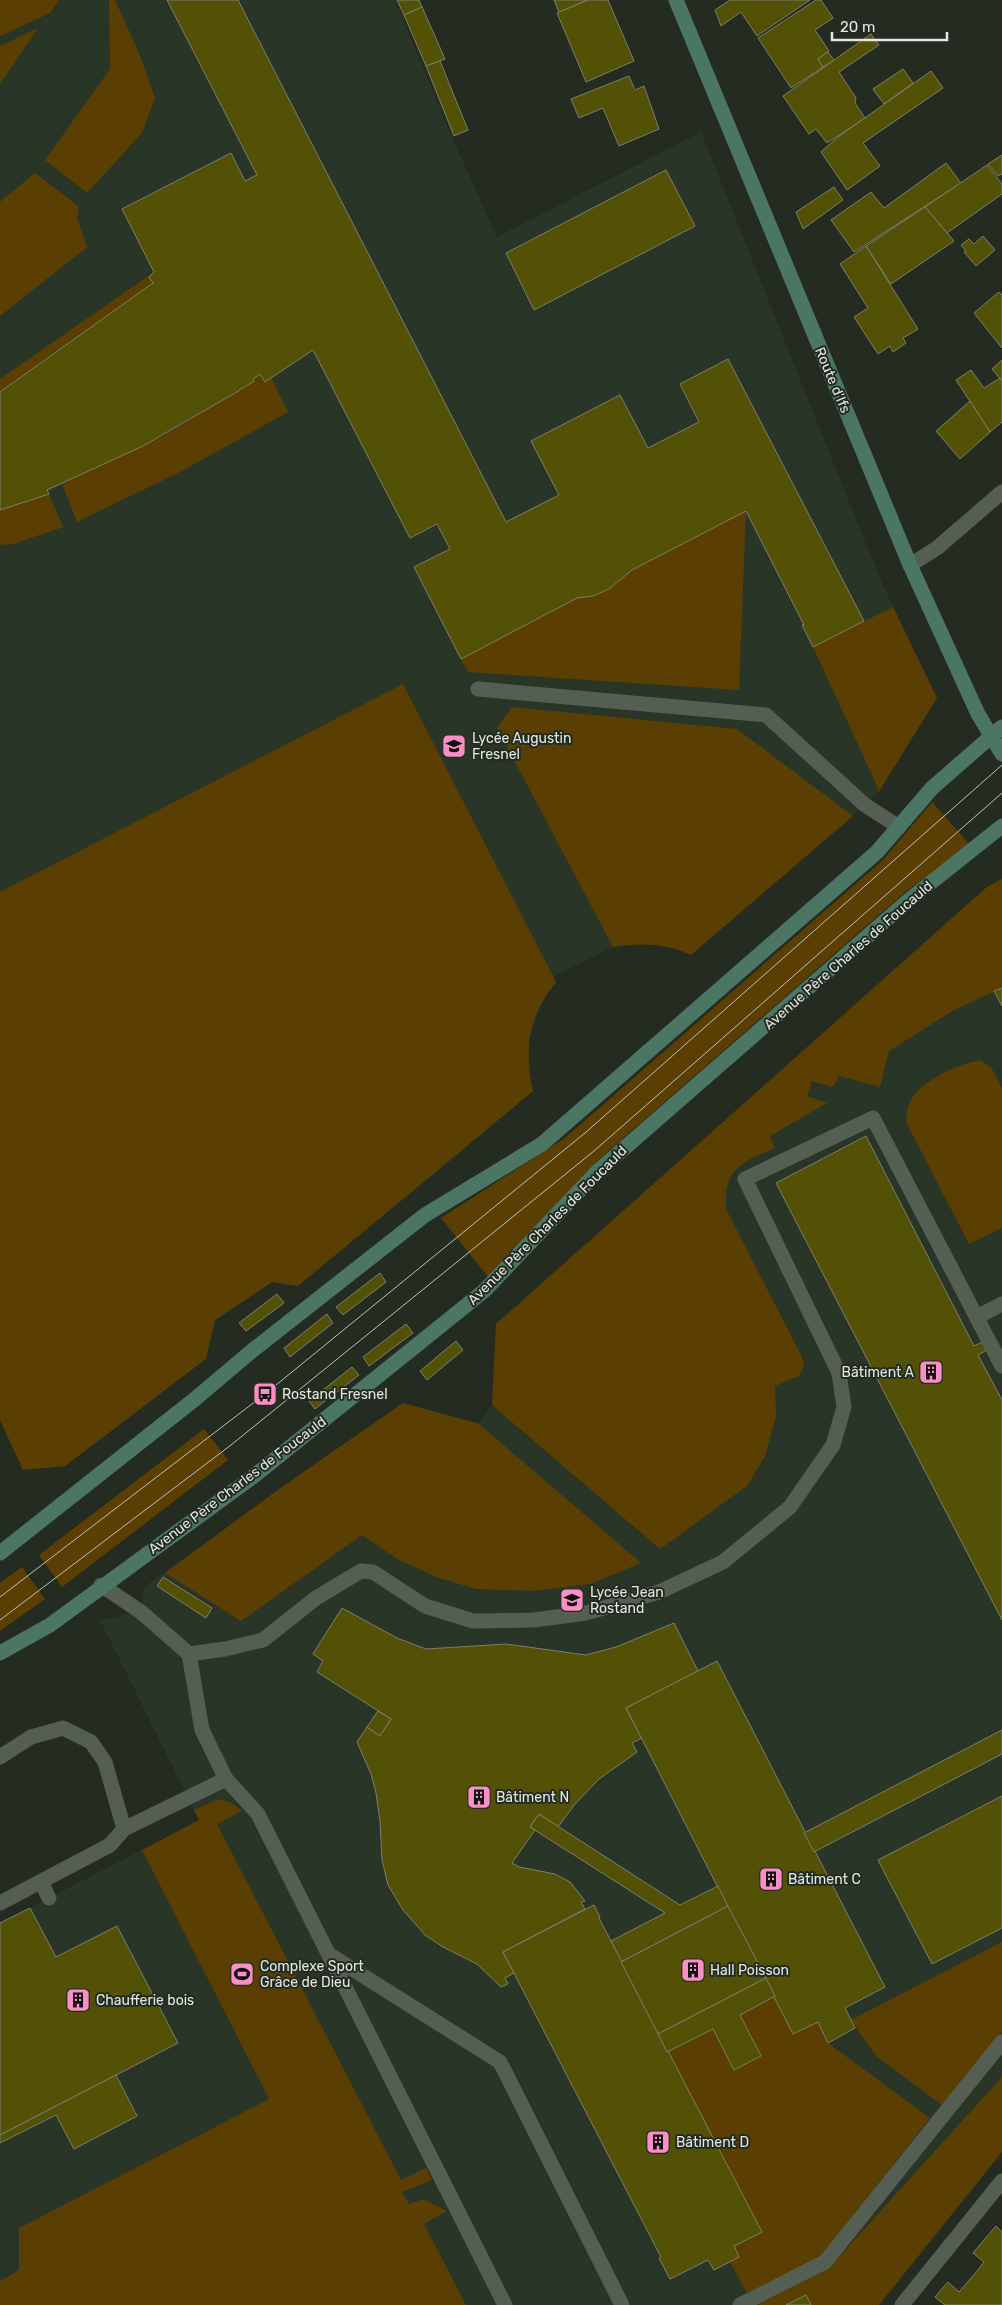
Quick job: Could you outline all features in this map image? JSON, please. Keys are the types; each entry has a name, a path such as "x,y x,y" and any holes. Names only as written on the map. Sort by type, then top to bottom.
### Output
{"main road":[{"name":"Route d'Ifs","path":"676,0 910,566 990,737 1002,754"},
{"path":"0,1553 195,1399 253,1350 425,1216 542,1144 878,852 932,788 1002,727"},
{"name":"Avenue Père Charles de Foucauld","path":"0,1653 50,1625 254,1476 484,1291 598,1171 909,900 1002,826"}],"street":[{"path":"910,566 937,548 1002,492"},
{"path":"478,689 766,715 865,804 899,827"},
{"path":"189,1654 225,1649 263,1640 316,1598 361,1571 373,1572 425,1606 473,1621 534,1620 586,1613 659,1592 723,1562 790,1507 832,1445 844,1407 839,1373 745,1179 873,1118 1002,1366"},
{"path":"977,1317 1002,1304"},
{"path":"101,1586 141,1612 189,1654 202,1730 226,1779 258,1814 504,2305"},
{"path":"0,1757 31,1737 64,1728 91,1742 105,1762 124,1829"},
{"path":"0,1903 110,1845 124,1829 226,1779"},
{"path":"41,1882 49,1898"},
{"path":"330,1955 500,2062 622,2305"},
{"path":"740,2305 825,2262 1002,2042"},
{"path":"902,2305 1002,2181"}],"shaded area":[{"name":"Lycée Augustin Fresnel","path":"0,0 395,0 452,137 497,237 701,132 881,581 937,698 878,793 691,955 672,947 637,943 613,947 554,976 556,982 541,1004 528,1043 528,1070 533,1091 298,1286 272,1282 215,1320 206,1359 65,1466 23,1470 0,1420"},
{"path":"0,0 59,0 50,13 0,36"},
{"path":"109,0 115,0 139,53 155,98 142,133 87,193 45,160 110,69"},
{"path":"38,28 0,84 0,46"},
{"path":"35,173 79,207 77,218 87,247 0,316 0,202"},
{"path":"154,272 153,283 0,392 0,379"},
{"path":"260,374 265,382 271,377 288,412 182,471 77,522 62,484 163,436 254,381 253,379"},
{"path":"49,494 63,527 13,544 0,545 0,510"},
{"path":"746,511 739,690 468,672 461,659 577,598 593,596 609,589 632,570"},
{"path":"893,607 937,698 878,793 877,786 813,647"},
{"path":"403,684 556,982 539,1008 531,1034 529,1061 533,1091 298,1286 272,1282 215,1320 206,1359 65,1466 23,1470 0,1420 0,892"},
{"path":"512,707 737,729 853,816 691,955 672,948 653,945 613,947 497,728"},
{"path":"932,802 970,845 904,893 597,1161 489,1278 441,1218 565,1138 883,860"},
{"name":"Lycée Jean Rostand","path":"1002,879 1002,2152 879,2305 450,2305 194,1810 100,1620 141,1612 144,1587 282,1487 403,1403 479,1423 492,1405 496,1324 987,887"},
{"path":"1002,879 1002,988 954,1010 889,1051 880,1087 839,1076 833,1087 812,1081 807,1096 827,1103 770,1136 775,1148 744,1163 732,1176 726,1195 726,1209 802,1357 804,1367 799,1376 775,1386 776,1417 765,1456 747,1486 660,1549 492,1405 496,1324 987,887"},
{"path":"980,1060 991,1067 1002,1088 1002,1228 969,1244 906,1122 910,1102 922,1087 940,1075 961,1065"},
{"path":"403,1403 479,1424 641,1563 590,1584 534,1591 476,1589 439,1578 397,1559 362,1535 241,1621 165,1573 282,1487"},
{"path":"204,1429 228,1460 62,1587 39,1555"},
{"path":"22,1567 45,1599 0,1631 0,1583"},
{"name":"Complexe Sport Grâce de Dieu","path":"218,1799 232,1803 242,1811 217,1824 401,2180 426,2168 432,2180 402,2192 409,2204 423,2199 447,2211 424,2224 466,2305 0,2305 0,2281 19,2270 19,2228 269,2099 142,1850 199,1820 194,1810"},
{"path":"142,1850 269,2099 19,2228 19,2271 0,2281 0,1923"},
{"path":"1002,1942 1002,2032 942,2105 876,2056 851,2020"},
{"path":"775,1996 793,2034 818,2022 828,2043 930,2118 819,2258 747,2293 730,2262 739,2257 734,2246 762,2232 667,2052 713,2029 734,2070 761,2056 740,2015"},
{"path":"1002,2077 1002,2152 879,2305 758,2305 829,2268"}],"building":[{"path":"167,0 238,0 506,522 559,495 531,441 620,395 648,448 699,422 680,384 728,359 864,621 813,647 802,625 804,625 746,511 632,570 609,589 593,596 577,598 461,659 414,567 450,549 437,524 410,538 313,350 265,382 260,374 253,379 254,381 235,393 143,446 47,490 49,494 0,510 0,392 153,283 149,277 154,272 122,209 231,153 245,181 257,175"},
{"path":"397,0 419,0 422,7 404,15"},
{"path":"554,0 588,0 559,12"},
{"path":"588,0 608,0 634,61 586,82 557,13"},
{"path":"730,0 810,0 757,36 741,12 721,26 715,10"},
{"path":"816,0 821,0 833,18 815,30 829,51 818,59 823,67 791,88 758,38"},
{"path":"422,7 445,59 426,66 404,15"},
{"path":"871,34 879,45 839,72 856,98 855,103 865,118 827,143 816,129 809,134 783,96"},
{"path":"828,52 834,60 823,67 818,59"},
{"path":"440,61 468,130 454,136 426,66"},
{"path":"903,69 913,83 884,104 873,89"},
{"path":"931,71 943,88 863,143 880,166 847,190 821,152 838,137"},
{"path":"629,76 635,90 644,86 659,129 619,146 603,108 579,118 571,99"},
{"path":"1002,155 1002,174 998,176 988,164"},
{"path":"946,163 961,183 854,252 831,220 871,192 884,208"},
{"path":"987,165 1002,184 1002,194 947,233 925,207"},
{"path":"666,170 695,226 534,310 506,253"},
{"path":"834,187 843,200 803,229 796,212"},
{"path":"925,207 954,241 891,284 866,246"},
{"path":"983,236 995,250 976,266 964,252 966,251 961,245 969,239 974,244"},
{"path":"866,246 918,329 903,338 906,343 893,352 890,346 878,354 854,317 868,308 840,264"},
{"path":"999,292 1002,295 1002,348 974,313"},
{"path":"1002,360 1002,381 992,369"},
{"path":"971,370 984,388 1000,378 1002,381 1002,422 990,432 956,380"},
{"path":"970,401 990,432 960,459 936,431"},
{"path":"1002,988 1002,1006 994,991"},
{"name":"Bâtiment A","path":"866,1136 974,1346 982,1342 987,1350 978,1355 1002,1400 1002,1620 776,1183"},
{"path":"380,1273 386,1282 343,1315 336,1307"},
{"path":"277,1294 284,1303 246,1331 239,1323"},
{"path":"327,1314 333,1323 290,1357 284,1348"},
{"path":"406,1324 413,1333 369,1366 363,1357"},
{"path":"456,1341 463,1350 427,1380 420,1371"},
{"path":"352,1367 359,1375 315,1409 309,1401"},
{"path":"163,1577 212,1608 206,1618 157,1586"},
{"name":"Bâtiment N","path":"342,1608 397,1638 426,1649 506,1644 586,1655 616,1647 674,1623 698,1671 626,1708 642,1738 632,1743 637,1752 599,1779 575,1804 558,1827 539,1814 530,1827 535,1830 512,1863 519,1867 555,1874 570,1882 585,1901 581,1902 585,1909 503,1952 514,1973 505,1978 508,1984 501,1987 477,1964 443,1947 425,1935 403,1910 388,1885 382,1860 376,1793 371,1774 357,1742 367,1727 380,1736 391,1719 317,1672 323,1661 313,1654"},
{"name":"Bâtiment C","path":"717,1661 885,1987 845,2008 855,2028 828,2043 818,2022 793,2034 626,1708"},
{"path":"378,1711 391,1719 380,1736 367,1727"},
{"path":"1002,1730 1002,1754 814,1852 804,1833"},
{"path":"1002,1796 1002,1928 932,1964 878,1860"},
{"path":"539,1814 680,1905 718,1886 728,1906 621,1962 611,1941 665,1913 530,1827"},
{"name":"Bâtiment D","path":"594,1905 762,2232 734,2246 739,2257 714,2270 708,2260 670,2279 659,2258 661,2257 503,1952"},
{"name":"Hall Poisson","path":"728,1906 766,1978 658,2034 621,1962"},
{"name":"Chaufferie bois","path":"30,1908 56,1957 117,1926 178,2043 0,2135 0,1923"},
{"path":"766,1978 775,1996 740,2015 761,2056 734,2070 713,2029 667,2052 658,2034"},
{"path":"116,2075 137,2116 74,2149 56,2115 0,2143 0,2135"},
{"path":"996,2226 1002,2232 1002,2305 945,2305 935,2297 948,2282 959,2292 978,2270 984,2262 973,2253"},
{"path":"806,2295 811,2305 786,2305"}],"tram line":[{"path":"0,1597 265,1394 585,1133 1002,765"},
{"path":"0,1620 231,1445 594,1151 1002,793"}],"place":[{"name":"Lycée Augustin Fresnel","path":"454,746"},
{"name":"Bâtiment A","path":"931,1372"},
{"name":"Rostand Fresnel","path":"265,1394"},
{"name":"Lycée Jean Rostand","path":"572,1600"},
{"name":"Bâtiment N","path":"479,1797"},
{"name":"Bâtiment C","path":"771,1879"},
{"name":"Hall Poisson","path":"693,1970"},
{"name":"Complexe Sport Grâce de Dieu","path":"242,1974"},
{"name":"Chaufferie bois","path":"78,2000"},
{"name":"Bâtiment D","path":"658,2142"}]}
